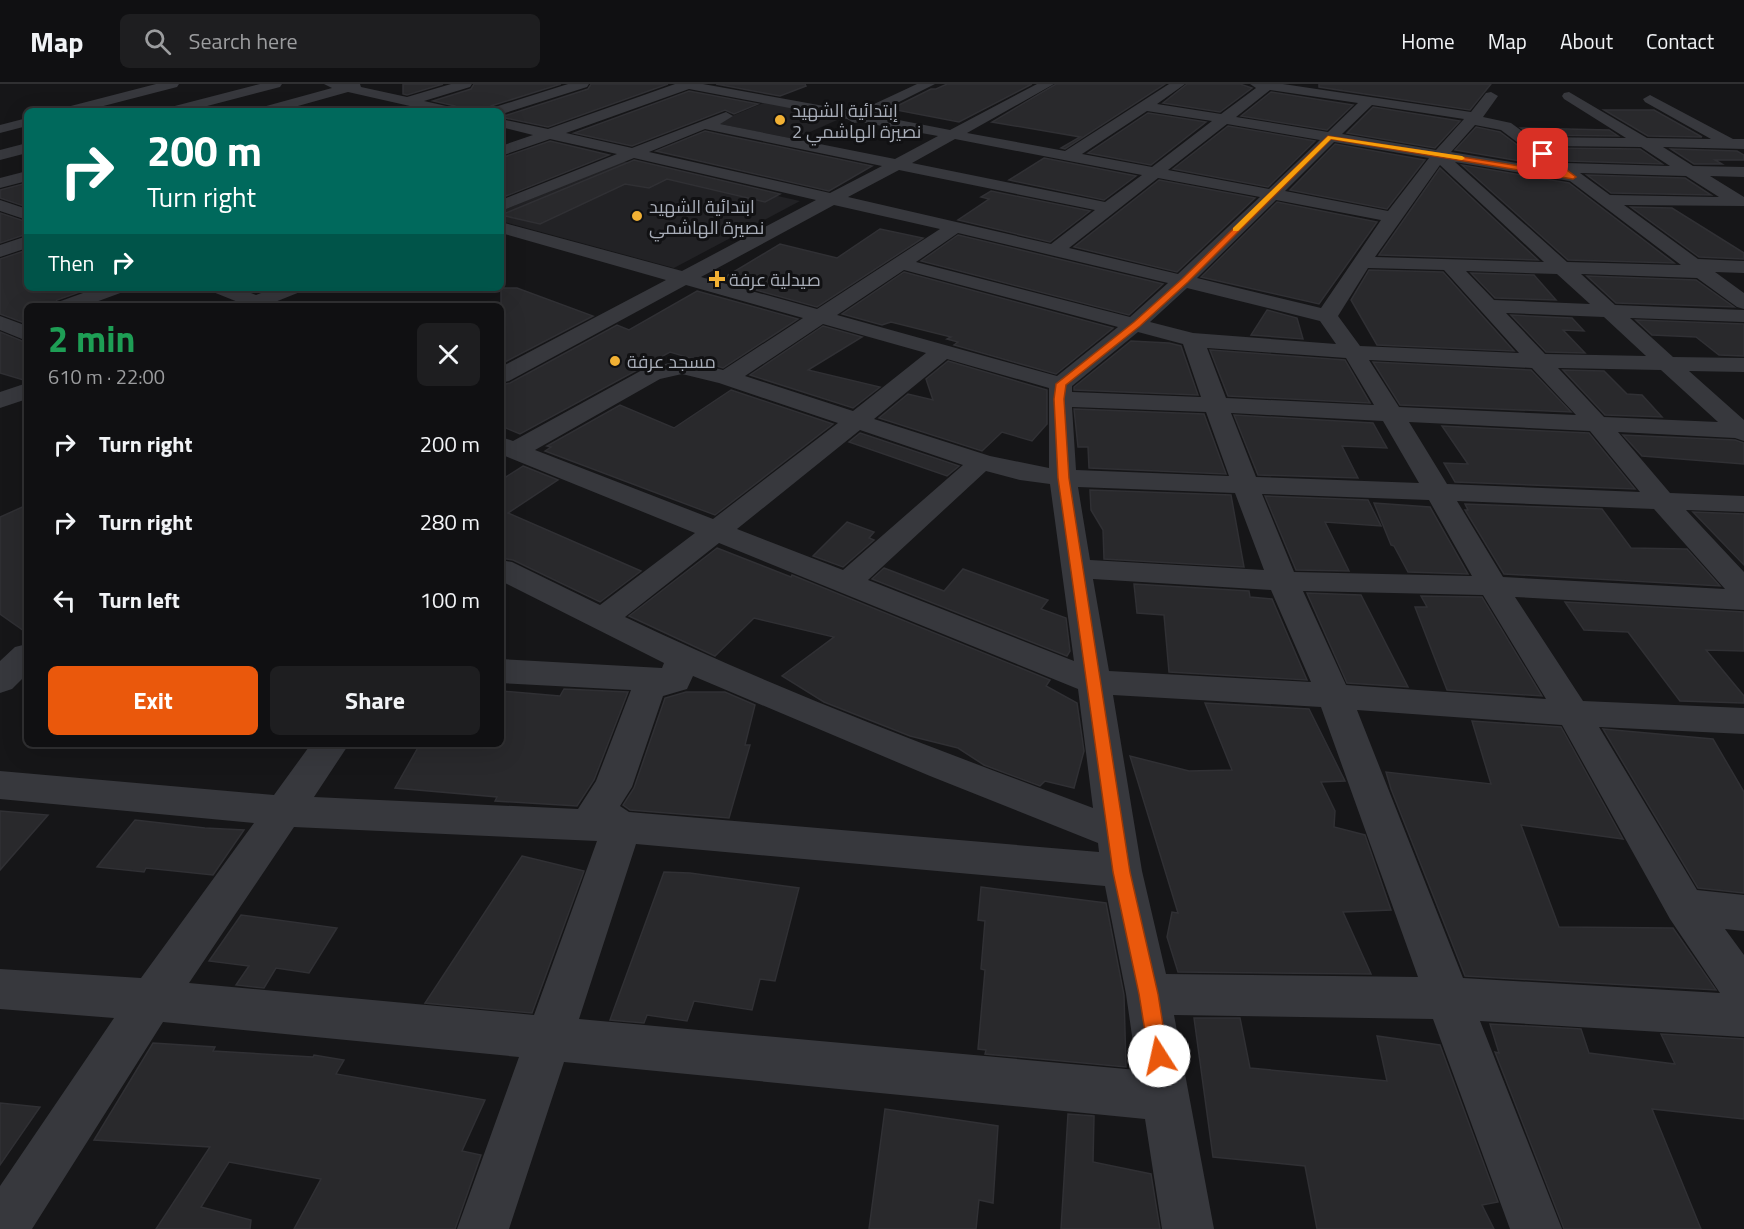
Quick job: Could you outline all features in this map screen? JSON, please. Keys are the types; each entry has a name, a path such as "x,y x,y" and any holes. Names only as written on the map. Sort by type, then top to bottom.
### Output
{"street":[{"path":"79,108 172,84"},
{"path":"183,108 275,84"},
{"path":"332,84 356,86 435,108"},
{"path":"408,101 465,84"},
{"path":"504,109 582,84"},
{"path":"504,150 688,84 1394,217"},
{"path":"838,126 928,84"},
{"path":"504,374 687,279 1047,84"},
{"path":"1068,156 1178,84"},
{"path":"1054,250 1224,119 1262,85 1369,101 1502,125 1744,303"},
{"path":"275,108 356,86"},
{"path":"1327,316 1361,262 1439,155 1474,119 1491,96"},
{"path":"1569,96 1742,202"},
{"path":"1650,99 1737,144 1744,152"},
{"path":"504,205 766,100"},
{"path":"1060,392 1185,280 1369,101"},
{"path":"86,106 92,108"},
{"path":"1144,106 1439,155 1567,172 1744,172"},
{"path":"1606,118 1628,118"},
{"path":"1651,118 1685,119"},
{"path":"504,124 1185,280 1327,316 1353,352 1391,413 1493,586 1573,713 1685,906 1744,991"},
{"path":"705,125 1108,208"},
{"path":"798,144 818,135"},
{"path":"1525,141 1737,144"},
{"path":"0,155 24,149"},
{"path":"1439,155 1743,431"},
{"path":"0,183 24,177"},
{"path":"1603,200 1742,202"},
{"path":"727,378 956,227"},
{"path":"504,228 943,351 1060,392 1216,405 1743,431"},
{"path":"0,251 24,243"},
{"path":"1361,262 1562,268 1744,267"},
{"path":"899,263 1193,340 1538,362 1744,364"},
{"path":"1450,265 1598,425 1663,502 1744,591"},
{"path":"74,303 108,291"},
{"path":"228,291 259,303"},
{"path":"264,303 287,291"},
{"path":"1487,306 1744,316"},
{"path":"1193,340 1245,485 1306,638 1334,696 1536,1229"},
{"path":"602,619 857,421 943,351"},
{"path":"508,448 652,374 682,367 727,378 981,462 1020,472 1063,478 1744,504"},
{"path":"0,401 24,391"},
{"path":"1060,392 1063,478 1116,833 1148,994 1188,1229"},
{"path":"508,448 1094,682 1573,713 1744,721"},
{"path":"847,583 981,462"},
{"path":"1077,569 1285,581 1493,586 1744,600"},
{"path":"504,570 602,619 678,669 943,766 1116,833"},
{"path":"0,649 24,636"},
{"path":"0,681 24,658"},
{"path":"504,671 678,669"},
{"path":"622,827 596,811 613,787 649,687 678,669"},
{"path":"2,1229 152,1000 329,747"},
{"path":"0,785 285,812 622,827 1122,872"},
{"path":"483,1229 622,827"},
{"path":"1685,906 1744,913"},
{"path":"0,990 152,1000 1166,1097"},
{"path":"1148,994 1449,998 1744,1016"}],"shaded area":[{"name":"إبتدائية الشهيد نصيرة الهاشمي 2","path":"766,102 844,117 794,139 715,123"},
{"name":"ابتدائية الشهيد نصيرة الهاشمي","path":"623,161 800,201 674,268 504,222 504,210"}],"building":[{"path":"403,84 443,84 407,95 403,94"},
{"path":"474,84 561,84 490,108 457,108 433,101 471,89"},
{"path":"591,84 668,84 548,127 504,118 504,116 588,89"},
{"path":"716,84 805,84 806,86 780,96"},
{"path":"947,84 1032,84 959,122 891,109 931,89"},
{"path":"1056,84 1165,84 1065,149 1061,148 1080,137 992,122"},
{"path":"1187,84 1240,84 1252,88 1220,112 1163,103"},
{"path":"1319,84 1491,84 1470,110 1319,87"},
{"path":"689,91 758,104 734,114 725,110 632,146 574,133"},
{"path":"1271,92 1353,105 1327,130 1241,116"},
{"path":"1373,107 1460,121 1435,148 1347,133"},
{"path":"1604,110 1654,110 1702,137 1648,136"},
{"path":"1148,113 1206,122 1151,165 1088,153"},
{"path":"1228,126 1315,141 1268,187 1173,169"},
{"path":"1476,127 1500,132 1544,165 1455,150"},
{"path":"1521,128 1609,130 1618,136 1531,135"},
{"path":"705,131 872,166 829,191 656,151"},
{"path":"550,141 609,155 504,197 504,157"},
{"path":"1335,144 1425,160 1387,209 1290,190"},
{"path":"1549,148 1640,149 1662,164 1567,161"},
{"path":"1671,149 1737,151 1744,155 1744,160 1715,160 1722,164 1694,164"},
{"path":"1044,158 1136,176 1104,200 1009,180"},
{"path":"634,160 780,194 765,202 667,179 649,188 625,184 540,224 504,216"},
{"path":"1462,165 1569,183 1674,263 1568,260"},
{"path":"1440,168 1538,260 1379,255"},
{"path":"1587,175 1685,178 1711,195 1611,193"},
{"path":"1159,180 1255,198 1177,272 1074,247"},
{"path":"24,184 24,206 0,198 0,190"},
{"path":"991,191 1090,211 1050,242 958,220 989,199 981,197"},
{"path":"1277,202 1377,222 1319,304 1201,277"},
{"path":"1631,207 1672,208 1744,253 1744,259 1699,257"},
{"path":"0,213 24,221 24,235 0,243"},
{"path":"880,229 923,238 817,307 720,280 780,244 837,258"},
{"path":"958,235 1163,284 1129,315 921,261"},
{"path":"24,251 24,291 72,291 77,293 57,300 55,303 24,303 24,323 0,314 0,259"},
{"path":"1369,270 1443,272 1514,351 1377,345 1351,300"},
{"path":"904,272 1113,328 1056,374 954,345 958,342 947,339 951,337 891,322 882,325 842,314"},
{"path":"1471,273 1534,275 1556,300 1495,298"},
{"path":"1587,276 1696,280 1734,307 1616,303"},
{"path":"504,288 517,288 593,316 504,362 504,303 501,303 501,291 504,291"},
{"name":"مسجد عرفة","path":"697,291 798,319 723,368 670,352 520,434 504,427 504,384 617,325 629,330"},
{"path":"1267,310 1297,318 1303,339 1251,335"},
{"path":"1511,315 1572,318 1584,331 1563,330 1585,353 1546,352"},
{"path":"1636,320 1744,324 1744,356 1719,355 1696,337 1652,335"},
{"path":"823,326 862,337 808,370 880,387 853,408 750,375"},
{"path":"0,332 24,342 24,380 0,373"},
{"path":"1131,341 1181,346 1198,395 1074,390 1074,387"},
{"path":"1210,350 1345,360 1370,403 1228,396"},
{"path":"948,361 1047,390 1047,424 1032,441 1002,432 982,451 879,418 908,394 933,400 926,379"},
{"path":"1373,362 1531,370 1571,412 1400,405"},
{"path":"1563,370 1604,371 1627,394 1642,395 1662,417 1605,415"},
{"path":"731,390 833,424 715,515 545,451 551,447 547,446 620,405 674,428"},
{"path":"1074,409 1204,414 1226,474 1089,468 1088,447 1078,447"},
{"path":"1234,415 1373,423 1387,448 1342,446 1358,478 1258,475"},
{"path":"1442,426 1589,433 1635,489 1455,482 1444,463 1468,464"},
{"path":"860,433 959,466 947,476 849,442"},
{"path":"1623,435 1735,440 1744,443 1744,464 1642,456"},
{"path":"523,466 558,480 508,513 641,571 600,602 513,560 504,558 504,478"},
{"path":"1090,490 1231,495 1244,567 1104,559 1103,530 1091,510"},
{"path":"1265,496 1368,500 1381,526 1325,522 1349,571 1296,570"},
{"path":"1374,503 1430,507 1468,574 1408,572 1394,546 1391,545"},
{"path":"1465,504 1602,509 1631,548 1687,549 1720,586 1504,574 1465,510 1468,510"},
{"path":"24,506 24,631 0,614 0,517"},
{"path":"1693,512 1744,514 1744,565"},
{"path":"847,522 874,532 869,538 874,540 843,567 813,556"},
{"path":"717,548 791,577 792,575 1050,680 1046,686 1077,703 1084,751 1074,788 1045,781 1040,786 984,765 958,748 910,736 824,702 782,676 834,637 754,618 715,656 629,616"},
{"path":"884,568 944,591 963,569 1048,600 1041,609 1066,618 1070,651 1067,656 872,579"},
{"path":"1134,584 1249,591 1250,597 1272,599 1307,680 1169,672 1164,615 1137,613"},
{"path":"1307,593 1361,595 1408,687 1347,683"},
{"path":"1421,596 1482,597 1542,696 1447,690 1415,607 1427,607"},
{"path":"1565,602 1744,612 1744,651 1706,650 1744,696 1744,703 1680,701 1628,632 1584,630"},
{"path":"564,689 628,692 594,780 577,806 495,801 497,797 395,788 418,747 504,747 504,691 560,696"},
{"path":"686,692 725,692 755,705 745,745 750,745 729,818 630,810 623,805 634,788 665,698"},
{"path":"1205,703 1309,709 1345,781 1321,782 1335,811 1334,827 1365,835 1391,910 1343,912 1371,974 1178,972 1167,937 1172,912 1178,913 1130,756 1189,771 1232,770"},
{"path":"1472,721 1561,727 1623,839 1521,825 1559,927 1673,928 1716,990 1465,976 1386,772 1491,784"},
{"path":"1603,729 1713,739 1744,792 1744,893 1698,888"},
{"path":"0,811 48,815 0,870"},
{"path":"135,820 244,830 213,875 146,868 144,872 97,867"},
{"path":"522,856 584,871 532,1013 425,1003"},
{"path":"664,872 690,873 799,888 775,981 760,979 752,1010 694,1001 687,1021 647,1015 644,1023 610,1020"},
{"path":"981,887 1106,903 1124,995 1126,1067 985,1054 986,1050 978,1049 985,970 981,969 985,921 978,920"},
{"path":"241,915 337,928 309,973 276,968 264,988 236,985 249,966 209,961"},
{"path":"1194,1018 1240,1018 1250,1068 1387,1081 1377,1036 1440,1045 1498,1202 1482,1205 1494,1229 1317,1229 1305,1166 1213,1157"},
{"path":"1490,1024 1581,1029 1589,1053 1675,1064 1661,1034 1744,1039 1744,1119 1652,1109 1701,1229 1564,1229 1495,1052 1499,1053"},
{"path":"153,1043 215,1047 213,1051 313,1057 314,1055 344,1060 336,1074 485,1100 462,1151 481,1155 455,1229 294,1229 321,1179 229,1162 201,1207 251,1220 250,1229 156,1229 210,1147 94,1140"},
{"path":"0,1103 40,1107 0,1165"},
{"path":"885,1109 998,1126 993,1203 979,1200 976,1229 869,1229"},
{"path":"1068,1114 1094,1116 1093,1162 1151,1174 1160,1229 1061,1229"}],"slow traffic":[{"path":"1235,230 1330,137 1462,158"}],"place":[{"name":"إبتدائية الشهيد نصيرة الهاشمي 2","path":"780,120"},
{"name":"ابتدائية الشهيد نصيرة الهاشمي","path":"637,216"},
{"name":"صيدلية عرفة","path":"717,279"},
{"name":"مسجد عرفة","path":"615,361"}],"route":[{"path":"1159,1056 1122,872 1063,478 1059,399 1061,384 1137,324 1185,280 1330,137 1573,177 1543,154"}]}
